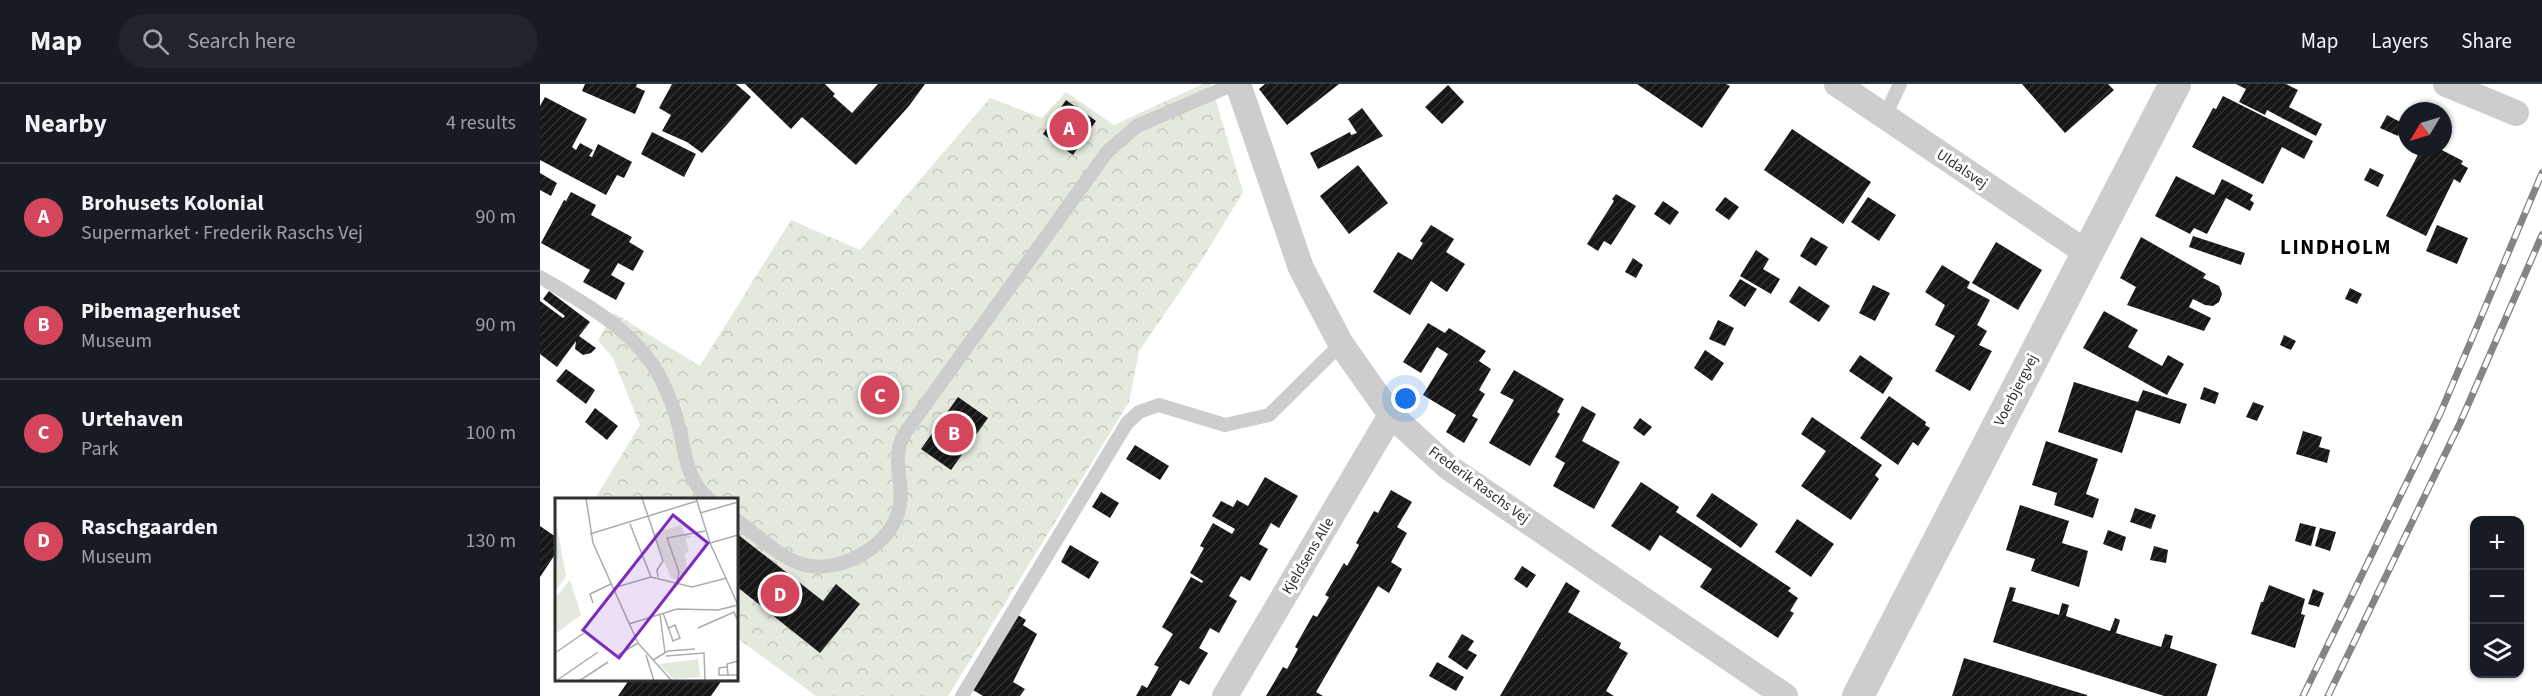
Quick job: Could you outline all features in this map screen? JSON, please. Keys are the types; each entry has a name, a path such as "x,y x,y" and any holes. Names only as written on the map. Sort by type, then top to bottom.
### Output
{"street":[{"name":"Frederik Raschs Vej","path":"1236,84 1301,268 1341,344 1391,415 1449,466 1785,696"},
{"name":"Uldalsvej","path":"1838,84 2086,253"},
{"name":"Voerbjergvej","path":"1858,696 2175,84"},
{"path":"2446,84 2516,113"},
{"name":"Kjeldsens Alle","path":"1226,696 1391,415"}],"lane":[{"path":"738,521 801,564 819,566 840,564 876,546 893,523 900,507 901,487 897,447 1107,152 1137,126 1236,84"},
{"path":"1885,116 1900,84"},
{"path":"540,277 618,327 648,358 661,378 672,405 689,472 695,484 708,498"},
{"path":"962,696 1126,423 1139,412 1159,405 1225,425 1269,415 1341,344"}],"green space":[{"path":"1203,84 1211,84 1243,192 1203,258 1139,351 1129,402 948,696 816,696 738,639 738,498 595,498 640,425 613,358 598,340 614,313 700,366 791,220 860,250 990,98 1042,118 1066,92 1114,125"}],"building":[{"path":"585,84 637,84 636,87 645,91 635,114 582,91"},
{"path":"672,84 736,84 751,97 702,153 687,142 662,131 671,115 659,108"},
{"path":"745,84 825,84 835,94 833,96 852,113 878,84 925,84 909,106 856,165 802,117 791,129"},
{"path":"1265,84 1339,84 1287,125 1259,89"},
{"path":"1637,84 1726,84 1730,86 1702,128"},
{"path":"2022,84 2108,84 2114,90 2065,133"},
{"path":"2236,84 2286,84 2298,90 2289,107 2322,124 2316,136 2267,110 2265,115 2239,102 2246,89"},
{"path":"1448,85 1464,102 1442,124 1425,107"},
{"path":"2223,96 2313,141 2304,159 2282,147 2263,184 2192,147 2213,108 2216,109"},
{"path":"545,97 587,119 572,147 576,150 580,143 593,150 589,156 592,157 598,144 632,162 624,178 617,175 606,195 540,160 540,106"},
{"path":"1066,100 1096,121 1073,155 1043,134"},
{"path":"1362,108 1383,136 1318,169 1310,153 1350,132 1351,135 1357,133 1348,119"},
{"path":"2387,115 2398,121 2398,136 2380,128"},
{"path":"1792,129 1871,182 1843,224 1764,170"},
{"path":"652,132 696,154 684,177 641,154"},
{"path":"2452,155 2463,161 2461,164 2468,168 2460,183 2454,179 2426,236 2386,216 2417,156"},
{"path":"1358,165 1388,203 1349,234 1320,196"},
{"path":"2370,168 2384,175 2378,187 2364,180"},
{"path":"540,173 557,183 551,196 540,190"},
{"path":"2176,176 2214,195 2222,179 2253,195 2250,200 2254,203 2250,211 2226,198 2207,234 2194,228 2190,234 2155,216"},
{"path":"571,192 596,205 591,215 632,237 629,242 644,251 633,271 618,263 611,275 625,283 616,300 583,282 590,270 541,243 564,200 566,201"},
{"path":"1616,194 1636,206 1611,245 1604,241 1598,251 1587,244"},
{"path":"1725,197 1739,207 1729,220 1715,210"},
{"path":"1868,197 1896,215 1879,241 1851,222"},
{"path":"1663,201 1679,212 1670,225 1654,214"},
{"path":"1431,225 1454,239 1446,252 1465,264 1447,292 1431,281 1410,315 1373,292 1398,252 1412,260 1423,243 1420,241"},
{"path":"2437,225 2468,238 2457,264 2426,251"},
{"path":"2193,236 2245,253 2241,265 2189,247"},
{"path":"1811,237 1828,247 1816,266 1800,256"},
{"path":"2141,237 2206,274 2203,278 2219,286 2222,294 2219,302 2213,306 2193,299 2189,307 2211,318 2204,331 2127,305 2136,287 2120,278"},
{"path":"1996,242 2042,270 2018,310 1972,283"},
{"path":"1756,250 1769,259 1763,269 1780,279 1771,294 1740,276"},
{"path":"1633,258 1643,265 1636,278 1625,272"},
{"path":"1942,265 1970,282 1967,288 1990,300 1977,325 1987,331 1979,345 1992,351 1970,391 1935,371 1955,336 1935,325 1945,305 1925,292"},
{"path":"1740,279 1757,289 1745,307 1729,296"},
{"path":"1873,285 1890,293 1875,321 1859,313"},
{"path":"1799,286 1830,306 1819,322 1789,302"},
{"path":"2350,288 2362,294 2357,304 2345,299"},
{"path":"549,291 590,322 579,336 596,348 591,353 583,355 575,349 576,341 557,367 540,354 540,301 563,318 565,316 543,299"},
{"path":"2104,311 2138,330 2128,347 2162,366 2168,355 2184,364 2167,395 2083,348"},
{"path":"1718,320 1734,328 1725,346 1709,339"},
{"path":"1428,323 1445,333 1449,328 1486,351 1479,361 1491,369 1479,390 1485,394 1472,416 1478,419 1464,443 1446,432 1456,415 1423,395 1448,354 1437,347 1421,373 1403,362"},
{"path":"2284,335 2296,341 2291,350 2280,345"},
{"path":"1705,350 1724,363 1712,381 1694,368"},
{"path":"1860,355 1893,378 1883,394 1849,371"},
{"path":"566,369 595,390 586,404 556,381"},
{"path":"1514,370 1564,399 1557,412 1560,414 1530,466 1489,443 1514,400 1500,393"},
{"path":"2074,382 2138,402 2143,390 2187,404 2180,424 2136,410 2122,453 2058,432"},
{"path":"2204,387 2219,393 2215,404 2200,399"},
{"path":"1889,396 1926,422 1925,425 1930,428 1918,446 1913,442 1898,465 1860,438"},
{"path":"958,397 988,418 951,470 921,449"},
{"path":"2253,402 2264,406 2257,421 2246,417"},
{"path":"1582,406 1596,414 1582,441 1620,462 1594,509 1553,486 1565,463 1555,457"},
{"path":"595,408 618,426 607,440 585,422"},
{"path":"1812,417 1882,465 1875,475 1879,479 1851,520 1801,486 1826,451 1801,434"},
{"path":"1640,418 1652,427 1644,436 1633,428"},
{"path":"2303,431 2322,437 2319,447 2330,450 2327,463 2296,454"},
{"path":"2046,441 2098,459 2086,494 2099,499 2093,518 2054,505 2057,493 2032,485"},
{"path":"1135,445 1169,466 1160,480 1126,459"},
{"path":"1265,477 1298,496 1279,528 1271,523 1259,544 1268,549 1250,581 1241,576 1229,596 1237,601 1219,633 1210,628 1199,648 1208,653 1189,685 1180,680 1171,696 1136,696 1142,685 1147,688 1159,667 1154,665 1173,634 1162,627 1191,577 1202,583 1203,581 1190,573 1204,548 1200,546 1213,523 1232,534 1235,529 1212,516 1221,501 1233,507 1237,500 1248,506"},
{"path":"1641,482 1679,507 1676,512 1791,588 1788,591 1798,598 1790,611 1794,613 1778,638 1700,587 1712,569 1660,535 1650,551 1611,526"},
{"path":"1391,490 1412,502 1397,527 1407,533 1391,562 1402,569 1389,593 1378,586 1316,692 1323,696 1266,696 1283,667 1287,669 1298,649 1295,647 1313,615 1317,617 1329,597 1325,595 1344,563 1347,566 1359,545 1356,543 1374,511 1378,513"},
{"path":"1101,492 1119,503 1110,518 1092,507"},
{"path":"1712,493 1758,524 1741,548 1696,516"},
{"path":"2020,505 2069,521 2062,543 2088,551 2079,587 2031,571 2035,559 2006,550"},
{"path":"2135,508 2156,515 2151,529 2130,522"},
{"path":"1797,519 1834,544 1811,577 1775,552"},
{"path":"2300,523 2316,527 2311,546 2295,541"},
{"path":"540,526 555,536 555,554 540,577"},
{"path":"2320,528 2336,532 2330,551 2315,546"},
{"path":"2108,530 2126,537 2122,551 2103,544"},
{"path":"738,535 823,601 836,584 860,604 820,653 738,588"},
{"path":"1070,545 1099,562 1089,579 1061,562"},
{"path":"2154,546 2168,550 2166,563 2150,560"},
{"path":"1522,566 1536,575 1527,588 1514,579"},
{"path":"1566,582 1580,591 1568,612 1621,643 1619,648 1628,653 1606,691 1614,696 1500,696"},
{"path":"2269,585 2305,599 2301,614 2305,615 2295,648 2251,634"},
{"path":"2010,587 2016,588 2012,601 2059,615 2062,603 2069,605 2066,616 2110,631 2115,618 2120,620 2116,633 2161,647 2165,634 2173,636 2170,648 2217,664 2207,696 2164,696 1993,642"},
{"path":"2313,589 2324,593 2319,607 2308,604"},
{"path":"1018,615 1026,620 1023,625 1037,634 1013,682 1025,689 1020,696 983,696 973,690"},
{"path":"1462,634 1474,641 1468,650 1477,655 1467,670 1448,657"},
{"path":"1964,658 2087,695 2087,696 1952,696"},
{"path":"1437,662 1464,677 1456,691 1429,676"},
{"path":"628,681 721,681 711,696 618,696"}],"railway":[{"path":"2303,696 2440,414 2542,173"},
{"path":"2328,696 2460,423 2542,235"}],"place":[{"name":"Brohusets Kolonial","path":"1069,128"},
{"name":"Urtehaven","path":"880,395"},
{"name":"Pibemagerhuset","path":"954,433"},
{"name":"Raschgaarden","path":"780,594"}],"district":[{"name":"LINDHOLM","path":"2336,247"}]}
